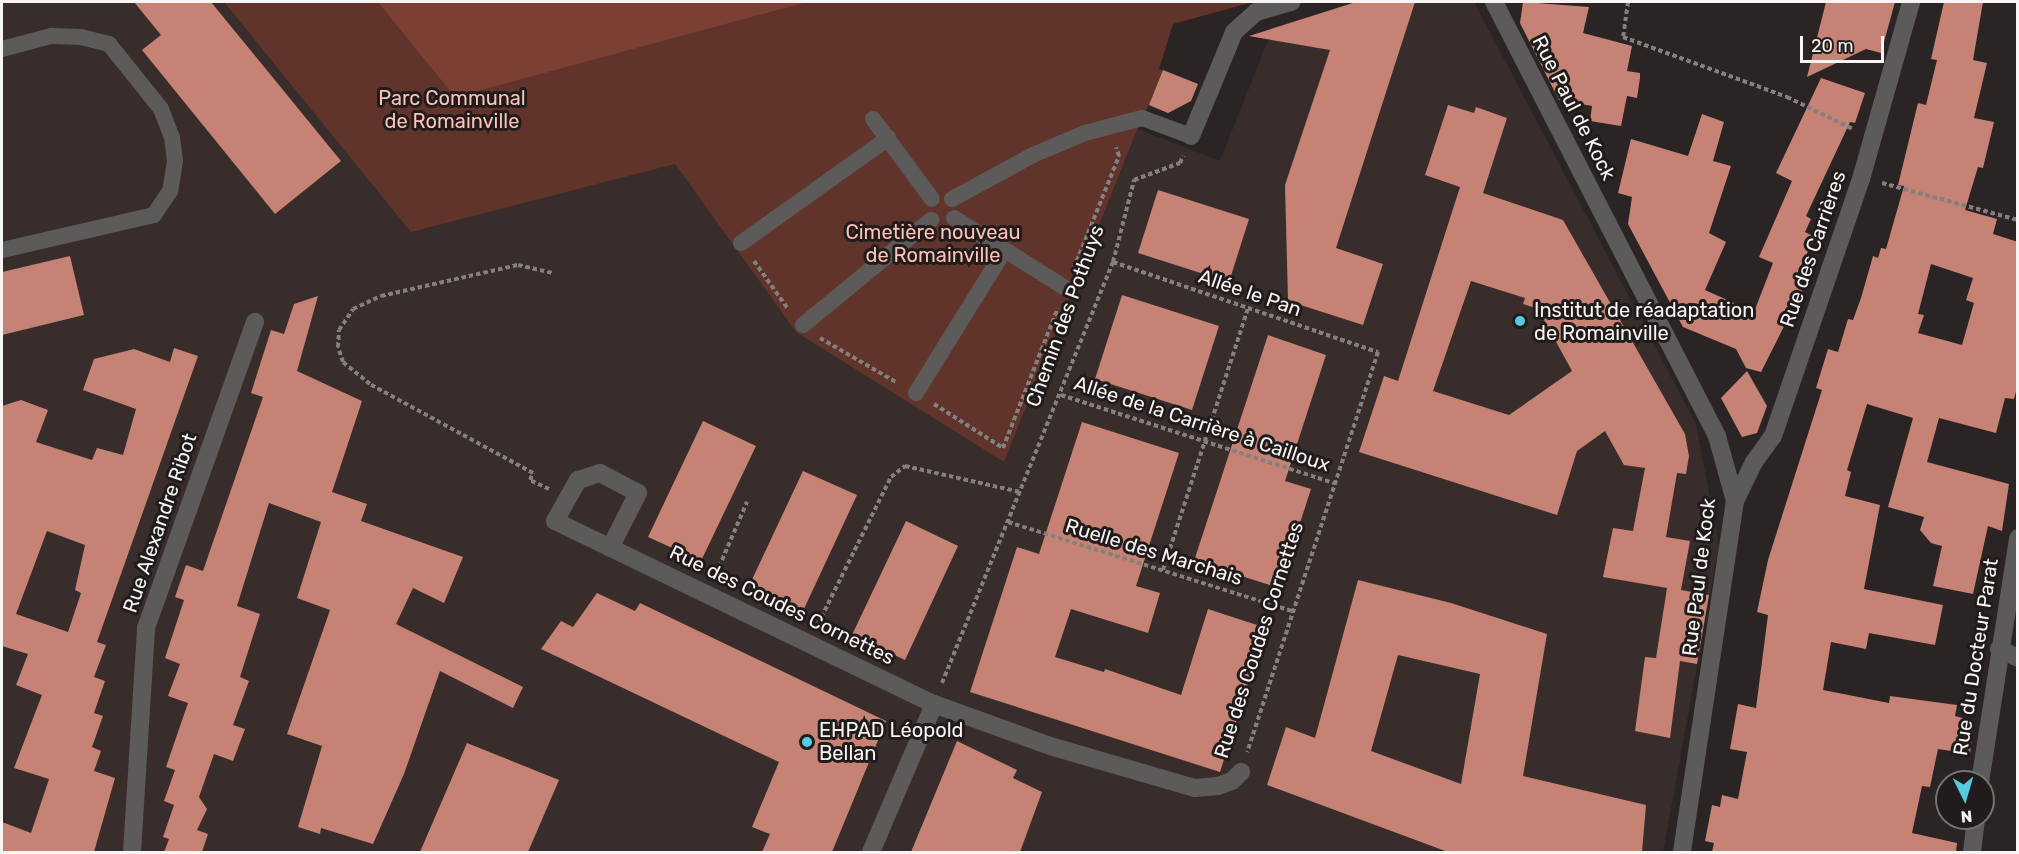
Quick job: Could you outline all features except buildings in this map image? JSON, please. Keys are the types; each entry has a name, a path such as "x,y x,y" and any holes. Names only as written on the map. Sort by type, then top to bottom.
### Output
{"street":[{"path":"1191,136 1234,32 1256,12 1292,2"},
{"name":"Rue Paul de Kock","path":"1494,2 1717,436 1735,501 1682,852"},
{"name":"Rue des Carrières","path":"1735,501 1754,462 1773,436 1862,178 1911,2"},
{"name":"Rue Alexandre Ribot","path":"132,852 146,628 255,322"},
{"name":"Rue des Coudes Cornettes","path":"610,548 638,493 600,473 578,480 555,521 610,548 697,589 934,704 1050,746 1195,788 1218,786 1232,781 1241,772"},
{"name":"Rue du Docteur Parat","path":"1982,770 2018,538"},
{"path":"1999,649 2018,658"},
{"path":"871,852 934,704"},
{"path":"1972,852 1975,830"}],"lane":[{"path":"2,49 51,36 81,38 109,44 161,109 172,137 175,161 170,191 154,215 2,249"},
{"path":"952,199 1032,155 1085,133 1142,118 1191,136"},
{"path":"873,119 932,199"},
{"path":"741,243 888,138"},
{"path":"940,195 952,199 957,208 954,218 943,224 931,220 927,209 932,199 940,195"},
{"path":"954,218 1065,288"},
{"path":"803,326 931,220"},
{"path":"916,393 1005,251"}],"path":[{"path":"1628,2 1623,36 1787,97 1873,139"},
{"name":"Chemin des Pothuys","path":"934,704 1113,262 1134,180 1180,163 1191,136"},
{"path":"1862,178 2018,220"},
{"name":"Allée le Pan","path":"1113,262 1378,351"},
{"path":"552,273 518,265 381,296 348,315 339,330 338,347 343,362 370,384 533,473 530,480 568,498"},
{"path":"1163,570 1248,308"},
{"name":"Rue des Coudes Cornettes","path":"1241,772 1378,351"},
{"name":"Allée de la Carrière à Cailloux","path":"1061,395 1334,483"},
{"path":"808,643 891,477 905,466 1020,492"},
{"path":"697,589 719,567 747,502"},
{"name":"Ruelle des Marchais","path":"1008,522 1292,611"}],"shaded area":[{"path":"2,2 224,2 411,231 675,164 796,332 1004,462 1138,129 1220,161 1273,28 1356,2 1474,2 1696,424 1719,545 1663,852 2,852"},
{"path":"378,2 807,2 455,97"}],"green space":[{"path":"224,2 1253,2 1173,24 1159,69 1198,84 1191,101 1168,113 1149,105 1142,118 1004,462 796,332 675,164 411,232"}],"place":[{"name":"Institut de réadaptation de Romainville","path":"1520,321"},
{"name":"EHPAD Léopold Bellan","path":"807,742"}],"park label":[{"name":"Parc Communal de Romainville","path":"452,110"},
{"name":"Cimetière nouveau de Romainville","path":"933,244"}]}
